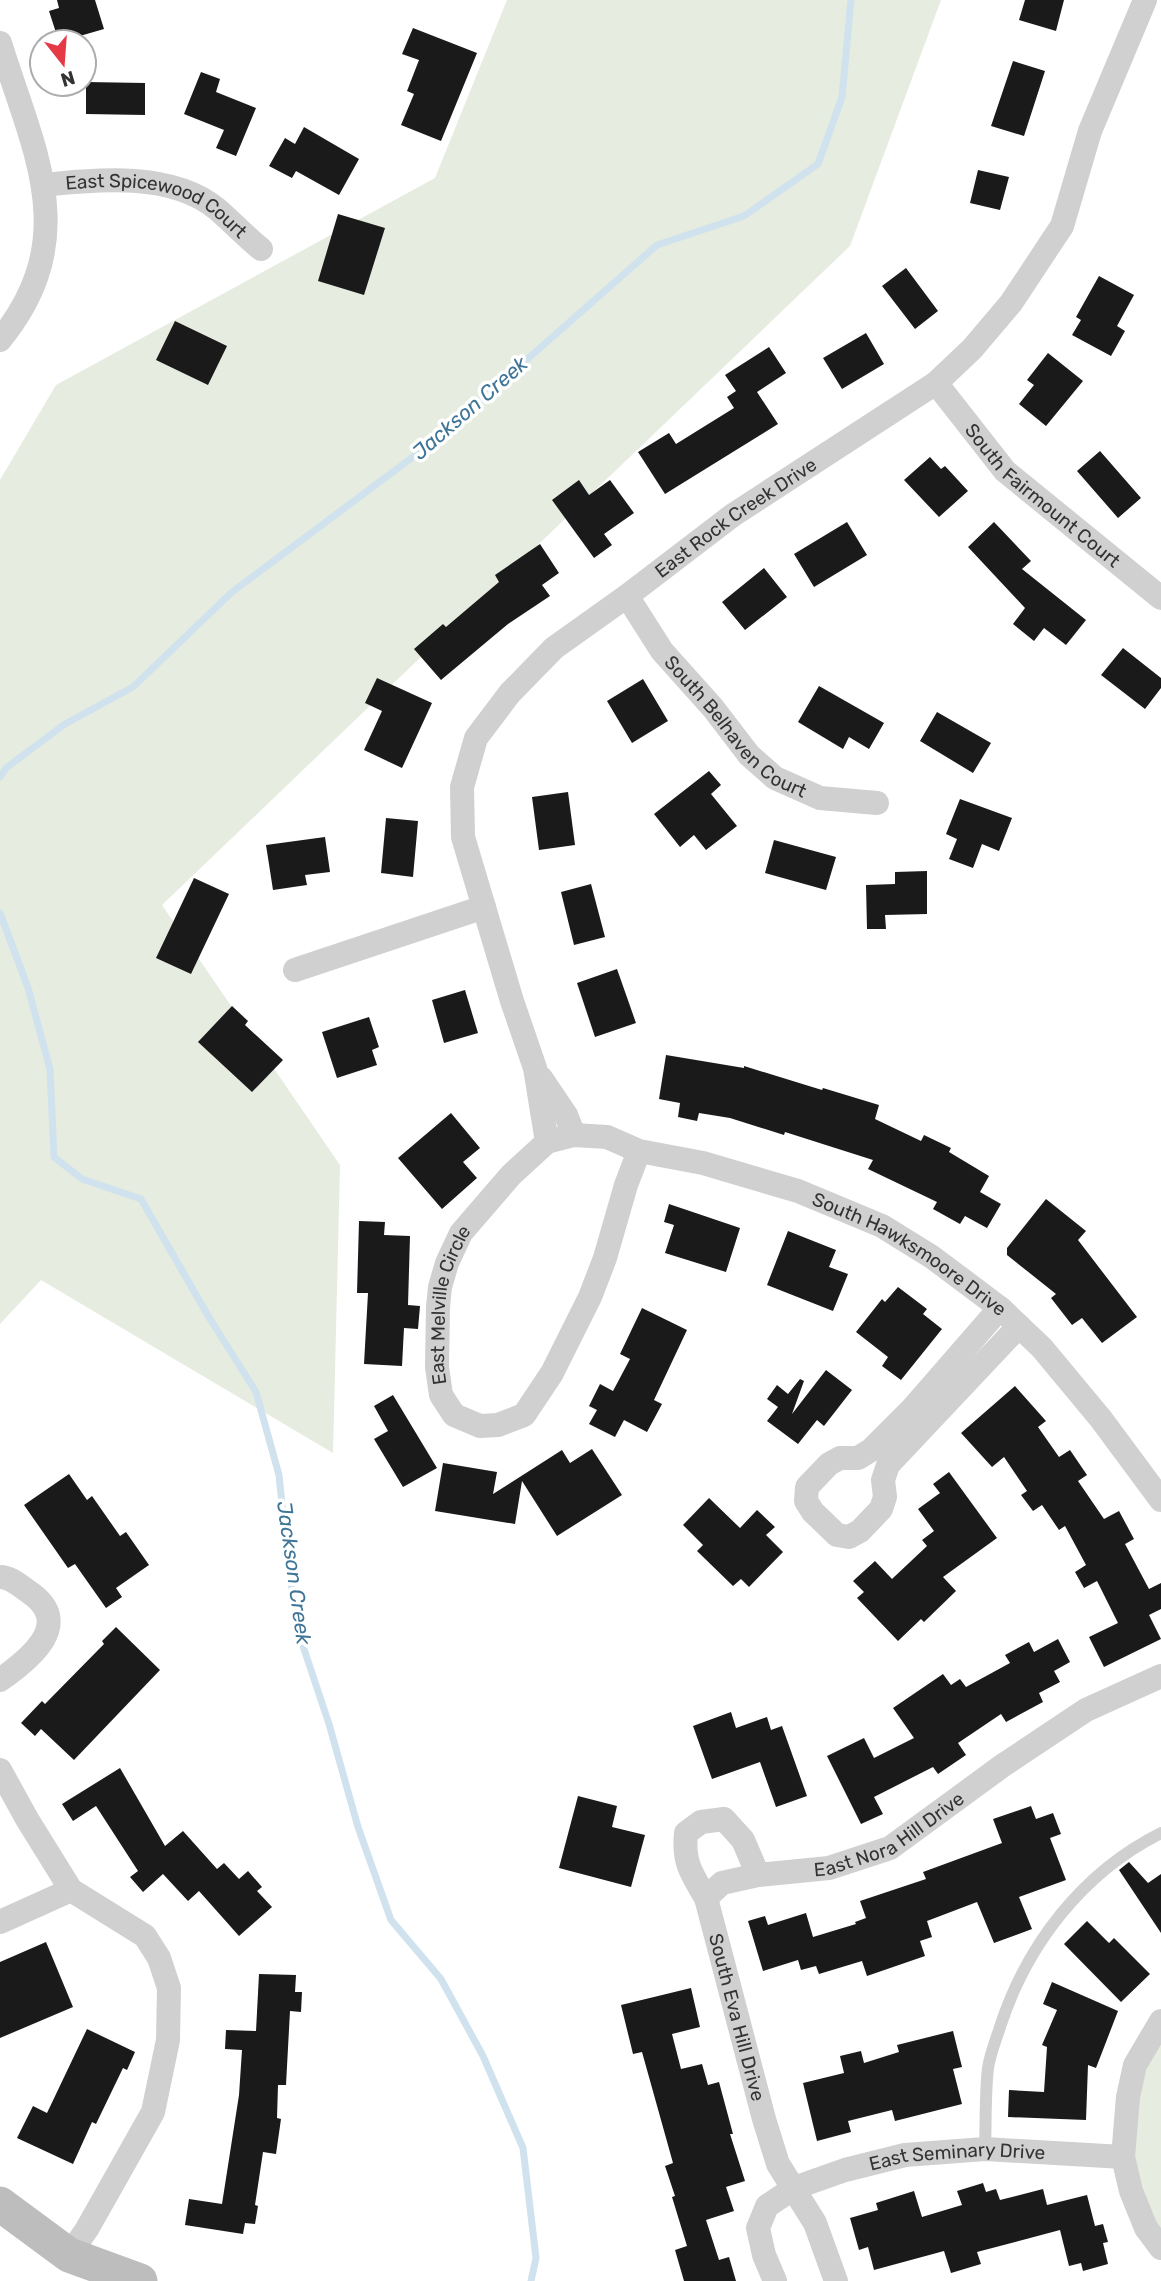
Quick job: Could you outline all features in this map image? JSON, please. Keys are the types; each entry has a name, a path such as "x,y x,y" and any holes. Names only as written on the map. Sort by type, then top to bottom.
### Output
{"main road":[{"path":"0,2204 69,2255 140,2281"}],"street":[{"name":"East Rock Creek Drive","path":"547,1142 535,1068 463,837 462,787 476,738 510,692 554,648 733,515 936,383 972,349 1011,303 1062,226 1090,131 1145,0"},
{"path":"0,43 44,184 46,239 41,264 23,308 0,340"},
{"name":"East Spicewood Court","path":"44,184 132,180 160,185 198,197 216,208 261,249"},
{"name":"South Fairmount Court","path":"936,383 1005,471 1161,598"},
{"name":"South Belhaven Court","path":"627,596 663,652 713,708 749,755 775,778 820,798 877,803"},
{"path":"295,970 484,907"},
{"name":"East Rock Creek Drive","path":"535,1068 566,1115 575,1135"},
{"name":"East Melville Circle","path":"575,1135 547,1142 511,1175 461,1233 447,1262 440,1287 438,1367 441,1395 454,1415 480,1426 498,1425 524,1415 552,1373 606,1258 625,1185 639,1151"},
{"name":"South Hawksmoore Drive","path":"575,1135 607,1137 639,1151 703,1164 798,1191 882,1226 932,1257 1000,1308 1042,1348 1101,1419 1161,1500"},
{"path":"1000,1308 920,1415 888,1465 883,1480 885,1497 881,1509 860,1531 849,1537 838,1535 813,1512 806,1501 807,1487 829,1464 840,1458 858,1458 920,1415 1019,1326"},
{"path":"858,1458 872,1467 883,1480"},
{"path":"0,1577 6,1577 36,1596 48,1612 49,1629 37,1648 0,1680"},
{"name":"East Nora Hill Drive","path":"758,1875 829,1868 890,1847 1002,1766 1086,1710 1161,1675"},
{"path":"0,1770 71,1890 145,1936 159,1958 169,1988 167,2040 153,2112 87,2229 69,2255"},
{"path":"724,1819 743,1840 758,1875 722,1883 706,1898 689,1869 684,1853 686,1833 701,1822 724,1819"},
{"path":"0,1922 71,1890"},
{"name":"South Eva Hill Drive","path":"706,1898 778,2164 815,2224 836,2281"},
{"path":"1161,2021 1135,2065 1128,2097 1123,2157 1131,2191 1146,2228 1161,2248"},
{"name":"East Seminary Drive","path":"794,2188 845,2170 905,2155 985,2149 1123,2157"},
{"path":"775,2281 764,2255 758,2228 766,2206 794,2188"}],"lane":[{"path":"985,2149 988,2066 1010,1998 1039,1941 1082,1888 1136,1845 1161,1833"}],"shaded area":[{"path":"507,0 941,0 850,246 162,905 340,1165 333,1453 41,1280 0,1324 0,480 56,385 435,178"},
{"path":"1161,2041 1161,2241 1136,2191 1131,2127 1148,2063"}],"building":[{"path":"57,0 95,0 104,29 54,28 49,11 59,8"},
{"path":"1025,0 1064,0 1056,31 1019,20"},
{"path":"413,28 477,53 441,141 401,125 414,94 407,91 419,60 402,54"},
{"path":"1013,61 1045,71 1024,136 991,126"},
{"path":"201,72 220,79 216,92 256,108 236,156 216,148 224,130 184,114"},
{"path":"98,82 145,83 145,115 86,114 86,98 98,98"},
{"path":"304,127 359,159 339,195 296,171 292,178 269,166 285,138 295,144"},
{"path":"978,170 1009,177 1000,210 970,203"},
{"path":"338,214 385,228 364,295 318,281"},
{"path":"906,268 938,311 915,329 882,286"},
{"path":"1099,276 1134,295 1117,326 1125,331 1111,356 1072,335 1081,320 1076,317"},
{"path":"175,321 227,346 208,385 156,360"},
{"path":"866,333 884,364 842,389 823,358"},
{"path":"769,347 786,373 757,392 778,424 665,494 638,452 669,433 676,444 734,408 727,397 736,391 725,375"},
{"path":"1048,353 1083,381 1046,426 1019,404 1034,385 1027,380"},
{"path":"1100,451 1141,498 1118,518 1077,471"},
{"path":"930,457 941,469 945,466 968,491 939,517 904,480"},
{"path":"579,480 589,495 610,480 634,513 604,534 612,545 594,558 552,500"},
{"path":"847,522 867,555 814,587 794,554"},
{"path":"994,522 1031,561 1022,569 1086,620 1066,645 1044,628 1034,641 1013,624 1025,608 968,547"},
{"path":"540,544 559,573 542,585 550,596 508,624 441,680 414,649 443,624 446,627 499,582 495,575"},
{"path":"764,568 787,597 745,630 722,602"},
{"path":"1123,648 1161,678 1161,688 1145,709 1101,675"},
{"path":"377,678 432,703 402,768 364,750 382,711 365,703"},
{"path":"643,679 668,721 632,743 607,701"},
{"path":"819,686 884,723 869,749 849,737 843,749 798,722"},
{"path":"937,712 991,743 973,773 920,741"},
{"path":"709,771 721,785 711,794 737,826 706,850 694,835 680,847 654,814"},
{"path":"568,792 575,845 539,850 532,797"},
{"path":"960,799 1012,818 999,851 982,844 973,868 949,859 957,839 946,834"},
{"path":"386,818 418,821 413,877 381,873"},
{"path":"325,837 330,872 305,875 307,885 273,890 266,845"},
{"path":"774,840 836,857 826,890 765,873"},
{"path":"927,871 927,914 885,915 886,929 867,929 866,885 895,884 895,872"},
{"path":"194,878 229,894 191,974 156,958"},
{"path":"591,884 605,937 574,945 561,892"},
{"path":"617,969 636,1023 595,1037 577,983"},
{"path":"465,990 478,1033 444,1043 432,1000"},
{"path":"232,1006 248,1021 245,1025 283,1060 252,1092 198,1042"},
{"path":"369,1017 379,1047 372,1050 377,1065 337,1078 322,1032"},
{"path":"666,1055 744,1066 879,1105 875,1119 921,1141 924,1135 951,1148 949,1152 989,1176 980,1192 1001,1204 987,1228 965,1216 960,1224 933,1209 937,1202 868,1169 873,1160 730,1118 699,1113 697,1121 678,1117 680,1103 659,1099"},
{"path":"451,1113 480,1148 463,1162 477,1178 442,1209 398,1158"},
{"path":"1046,1199 1086,1231 1078,1240 1137,1317 1102,1343 1082,1318 1072,1325 1051,1298 1056,1294 1007,1255 1007,1248"},
{"path":"669,1204 740,1228 726,1272 665,1253 674,1225 664,1222"},
{"path":"359,1221 385,1222 384,1235 410,1236 408,1305 420,1306 418,1329 404,1328 402,1366 364,1364 368,1293 357,1293"},
{"path":"788,1231 836,1250 829,1267 848,1274 833,1311 767,1285"},
{"path":"898,1287 927,1309 923,1314 942,1329 901,1380 882,1366 888,1357 856,1332 882,1299 885,1302"},
{"path":"642,1308 687,1330 654,1400 662,1404 647,1432 624,1420 615,1437 589,1424 597,1410 589,1406 600,1384 613,1391 630,1359 620,1354"},
{"path":"826,1370 852,1390 824,1426 817,1420 798,1444 767,1421 778,1407 767,1399 777,1385 788,1394 800,1379 804,1381 792,1414"},
{"path":"1015,1386 1046,1421 1038,1427 1059,1457 1070,1450 1087,1475 1078,1481 1104,1519 1119,1511 1134,1539 1125,1544 1149,1589 1161,1583 1161,1609 1149,1615 1161,1639 1104,1667 1089,1637 1118,1623 1097,1581 1084,1588 1075,1572 1086,1565 1065,1526 1059,1530 1042,1505 1033,1511 1021,1495 1027,1491 1004,1457 992,1467 961,1433"},
{"path":"393,1395 437,1468 403,1487 374,1439 388,1431 374,1406"},
{"path":"592,1449 622,1495 557,1536 522,1481 515,1524 435,1511 443,1463 497,1472 493,1494 562,1450 570,1463"},
{"path":"949,1472 997,1538 943,1577 956,1591 924,1622 921,1619 898,1641 857,1598 864,1592 853,1581 875,1561 892,1579 927,1546 922,1540 934,1531 918,1509 940,1493 933,1484"},
{"path":"69,1474 87,1500 92,1496 120,1536 126,1532 149,1565 116,1588 122,1597 106,1608 75,1564 68,1568 24,1505"},
{"path":"709,1498 740,1528 757,1510 775,1527 766,1535 783,1552 749,1587 741,1579 733,1586 697,1551 703,1545 683,1525"},
{"path":"116,1627 160,1670 74,1760 41,1729 35,1736 21,1723 42,1701 45,1704 104,1644 102,1641"},
{"path":"1058,1639 1070,1662 1054,1671 1060,1682 1039,1693 1043,1702 1006,1722 1001,1714 958,1743 966,1755 938,1774 933,1767 874,1797 883,1814 861,1824 827,1756 864,1738 874,1758 914,1738 893,1708 943,1674 951,1685 960,1679 966,1687 1010,1663 1005,1655 1029,1642 1034,1652"},
{"path":"731,1712 736,1728 767,1717 771,1730 782,1726 807,1796 776,1807 760,1762 712,1779 693,1726"},
{"path":"120,1768 165,1846 183,1831 217,1869 224,1863 239,1879 248,1871 262,1887 257,1891 272,1907 239,1936 199,1891 188,1901 163,1874 143,1892 130,1877 138,1871 96,1806 73,1821 62,1804"},
{"path":"578,1796 617,1806 612,1827 645,1835 631,1887 559,1868"},
{"path":"1031,1806 1036,1819 1053,1813 1061,1834 1050,1838 1066,1880 1019,1897 1032,1929 994,1943 977,1902 927,1921 932,1937 920,1941 925,1956 867,1976 862,1961 819,1974 816,1966 801,1970 798,1960 763,1971 748,1921 765,1916 768,1925 806,1913 813,1937 856,1924 855,1922 866,1918 860,1901 926,1879 923,1872 1002,1843 993,1819"},
{"path":"1129,1862 1148,1883 1161,1874 1161,1933 1119,1870"},
{"path":"1087,1921 1109,1943 1114,1938 1150,1974 1121,2002 1064,1944"},
{"path":"46,1942 73,2007 0,2038 0,1962"},
{"path":"259,1974 296,1975 295,1992 302,1992 301,2012 290,2011 286,2085 278,2085 277,2118 281,2119 276,2154 263,2152 255,2224 245,2223 243,2234 185,2225 189,2199 222,2204 239,2095 242,2050 225,2049 226,2030 256,2031"},
{"path":"1052,1982 1118,2011 1096,2068 1088,2065 1086,2120 1008,2117 1009,2090 1044,2092 1047,2047 1042,2045 1057,2010 1043,2004"},
{"path":"691,1988 700,2027 672,2034 681,2069 702,2064 708,2085 719,2082 733,2134 730,2134 745,2181 726,2187 734,2211 706,2220 719,2260 729,2257 736,2281 684,2281 675,2250 687,2246 665,2166 673,2163 642,2052 633,2054 621,2005"},
{"path":"87,2029 135,2052 127,2070 123,2068 96,2124 92,2122 73,2164 17,2138 33,2106 47,2113"},
{"path":"953,2031 962,2067 953,2069 962,2104 895,2121 892,2110 848,2121 851,2132 817,2141 803,2083 844,2073 840,2056 861,2051 864,2063 899,2052 897,2045"},
{"path":"983,2183 986,2192 996,2189 1000,2200 1043,2189 1047,2205 1087,2195 1095,2226 1103,2224 1108,2242 1103,2243 1108,2264 1083,2271 1081,2263 1069,2266 1060,2230 977,2252 981,2264 951,2273 944,2251 874,2270 868,2247 859,2250 850,2218 878,2210 876,2203 914,2191 922,2217 962,2205 957,2191"}],"waterway":[{"name":"Jackson Creek","path":"0,777 6,768 65,724 133,687 232,592 433,442 657,245 744,216 818,164 842,97 851,0"},
{"name":"Jackson Creek","path":"0,913 28,988 50,1069 54,1157 82,1179 141,1199 207,1314 256,1392 279,1475 289,1572 302,1643 329,1724 358,1827 391,1920 441,1979 483,2056 523,2148 536,2258 531,2281"}]}
